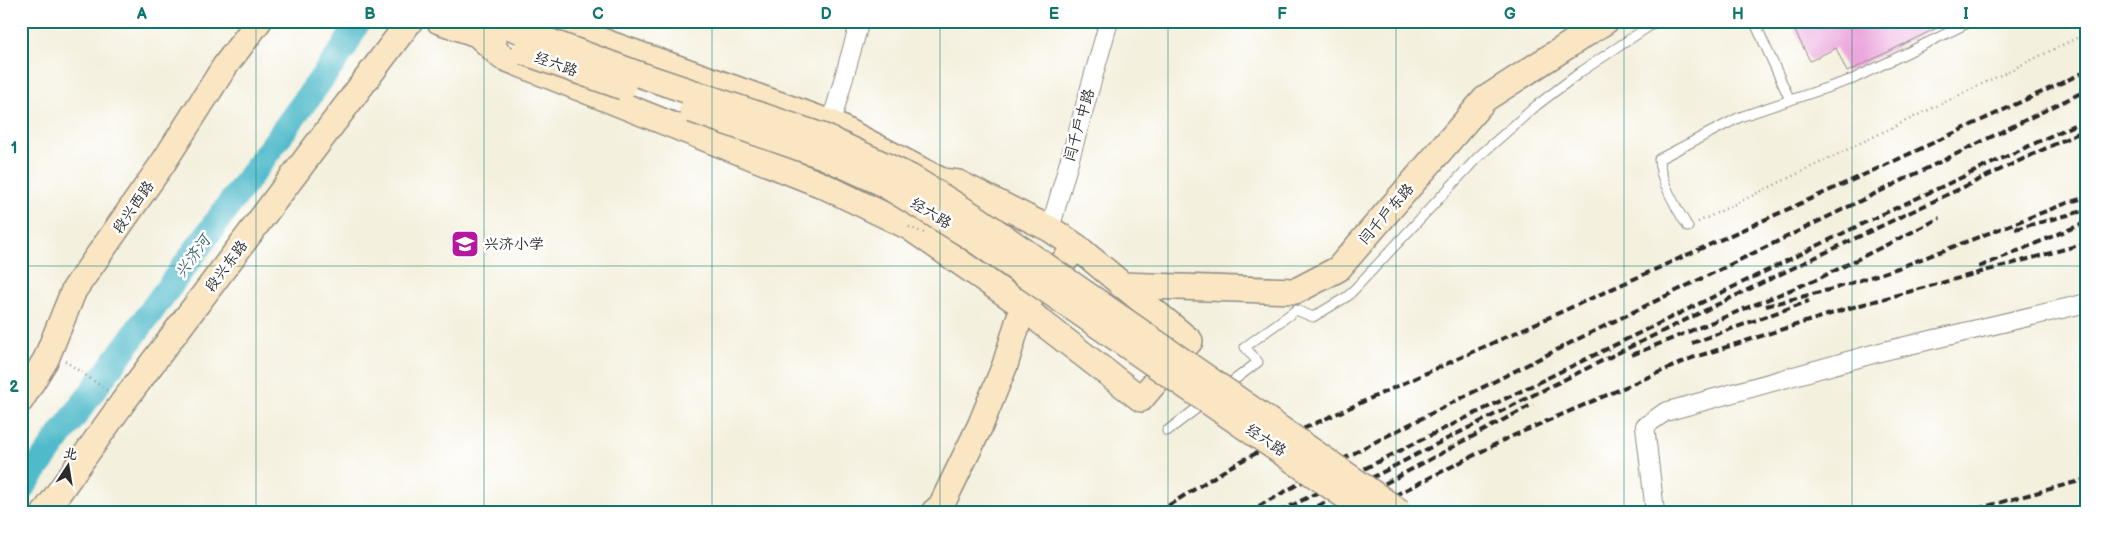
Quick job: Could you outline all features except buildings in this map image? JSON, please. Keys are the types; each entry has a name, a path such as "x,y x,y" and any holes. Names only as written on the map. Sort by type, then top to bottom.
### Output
{"main road":[{"name":"段兴西路","path":"21,400 46,359 74,290 163,163 225,66 259,21"},
{"name":"段兴东路","path":"44,512 123,402 410,21"},
{"name":"经六路","path":"439,21 533,36 632,72 822,136 910,177 978,219 1400,512"},
{"name":"闫千户东路","path":"1121,285 1296,291 1305,297 1338,268 1486,99 1606,21"},
{"path":"486,27 502,57 822,185 909,227 1024,306 1040,321 1141,399 1190,341 1077,247 1050,229 958,183 942,181 831,123 595,29 533,36"},
{"name":"经六路","path":"533,36 759,133 823,156 882,183 966,234 1368,512"},
{"path":"934,512 941,506 980,426 1006,365 1024,306 1077,247"}],"street":[{"path":"831,123 860,21"},
{"name":"闫千户中路","path":"1050,229 1109,21"},
{"path":"1655,512 1645,426 1665,412 1880,352 2087,303"}],"lane":[{"path":"1167,431 1258,362 1245,347 1305,297 1313,317 1348,296 1478,157 1537,105 1582,71 1657,21"},
{"path":"1754,21 1790,100"},
{"path":"1688,227 1659,168 1659,159 1740,117 1853,79 1972,21"}],"path":[{"path":"1688,227 2087,34"},
{"path":"64,361 110,393"}],"waterway":[{"name":"兴济河","path":"21,489 344,48 358,21"}],"railway":[{"path":"1158,512 1230,467 1294,433 1892,162 2087,71"},
{"path":"1248,512 1367,446 1582,337 2087,90"},
{"path":"1279,512 1427,437 1868,221 2087,119"},
{"path":"1307,512 1597,363 1792,268 2087,129"},
{"path":"1766,306 1836,288 1898,268 2087,197"},
{"path":"2015,229 2087,210"},
{"path":"1632,355 1822,277 1940,218"},
{"path":"1979,267 2087,222"},
{"path":"1362,512 1508,438 1692,358 1846,309 2087,243"},
{"path":"1692,343 1809,301"},
{"path":"1332,512 1533,404"},
{"path":"1965,512 2087,479"},
{"path":"2075,512 2087,509"}],"place":[{"name":"兴济小学","path":"465,244"}]}
